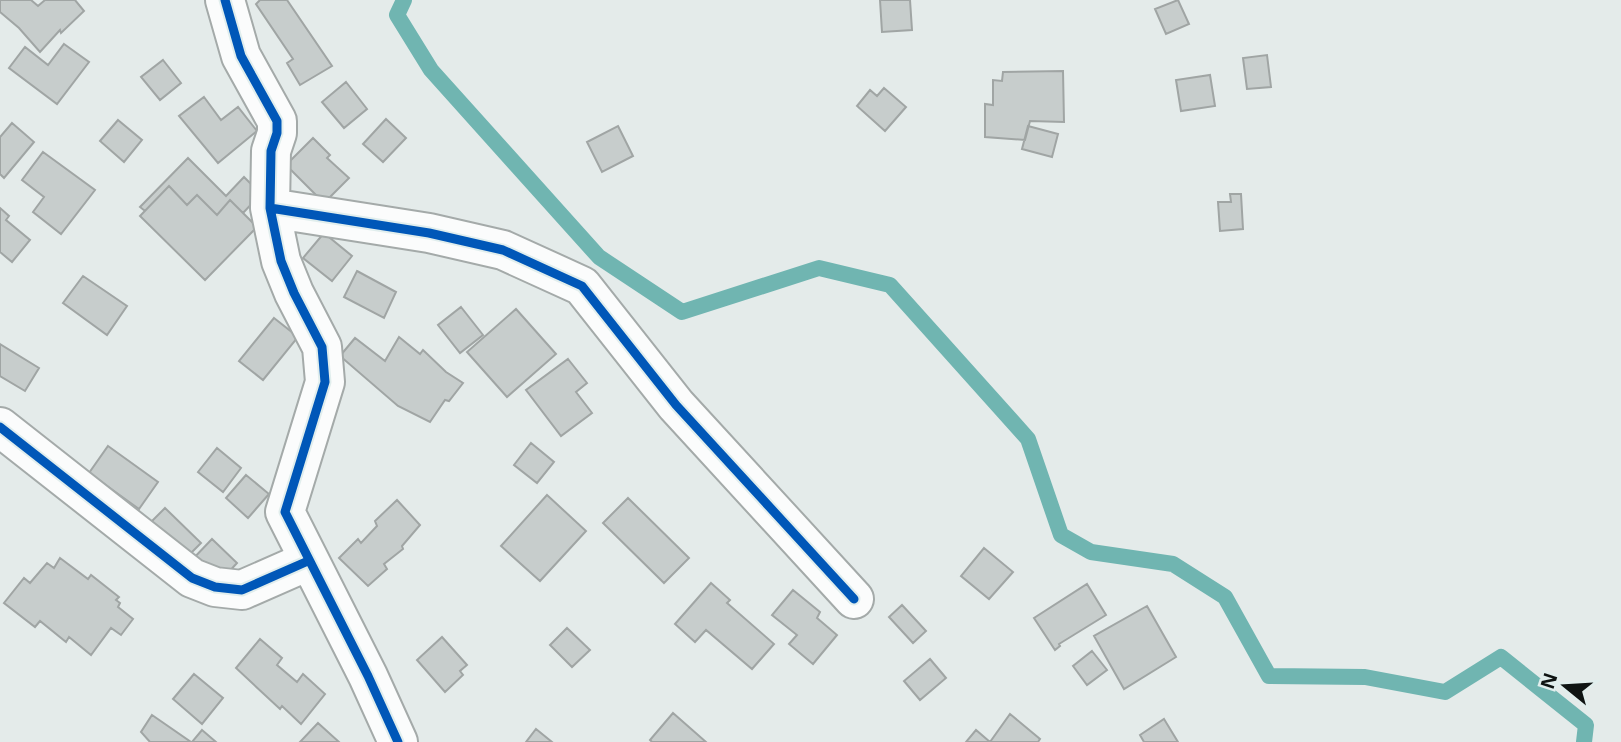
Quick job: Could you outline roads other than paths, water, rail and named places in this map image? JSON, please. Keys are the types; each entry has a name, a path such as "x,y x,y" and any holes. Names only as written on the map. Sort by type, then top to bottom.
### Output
{"street":[{"path":"225,0 242,55 277,121 277,133 271,151 270,208 281,261 322,347 325,382 285,512 398,742"},
{"path":"270,208 429,233 503,250 582,286 676,405 854,599"},
{"path":"0,427 192,578 215,587 242,590 308,561"}],"waterway":[{"path":"404,0 397,15 431,70 599,257 682,312 819,268 890,285 1028,439 1061,535 1091,552 1173,564 1225,597 1269,676 1365,677 1445,692 1501,657 1586,725 1584,742"}]}
